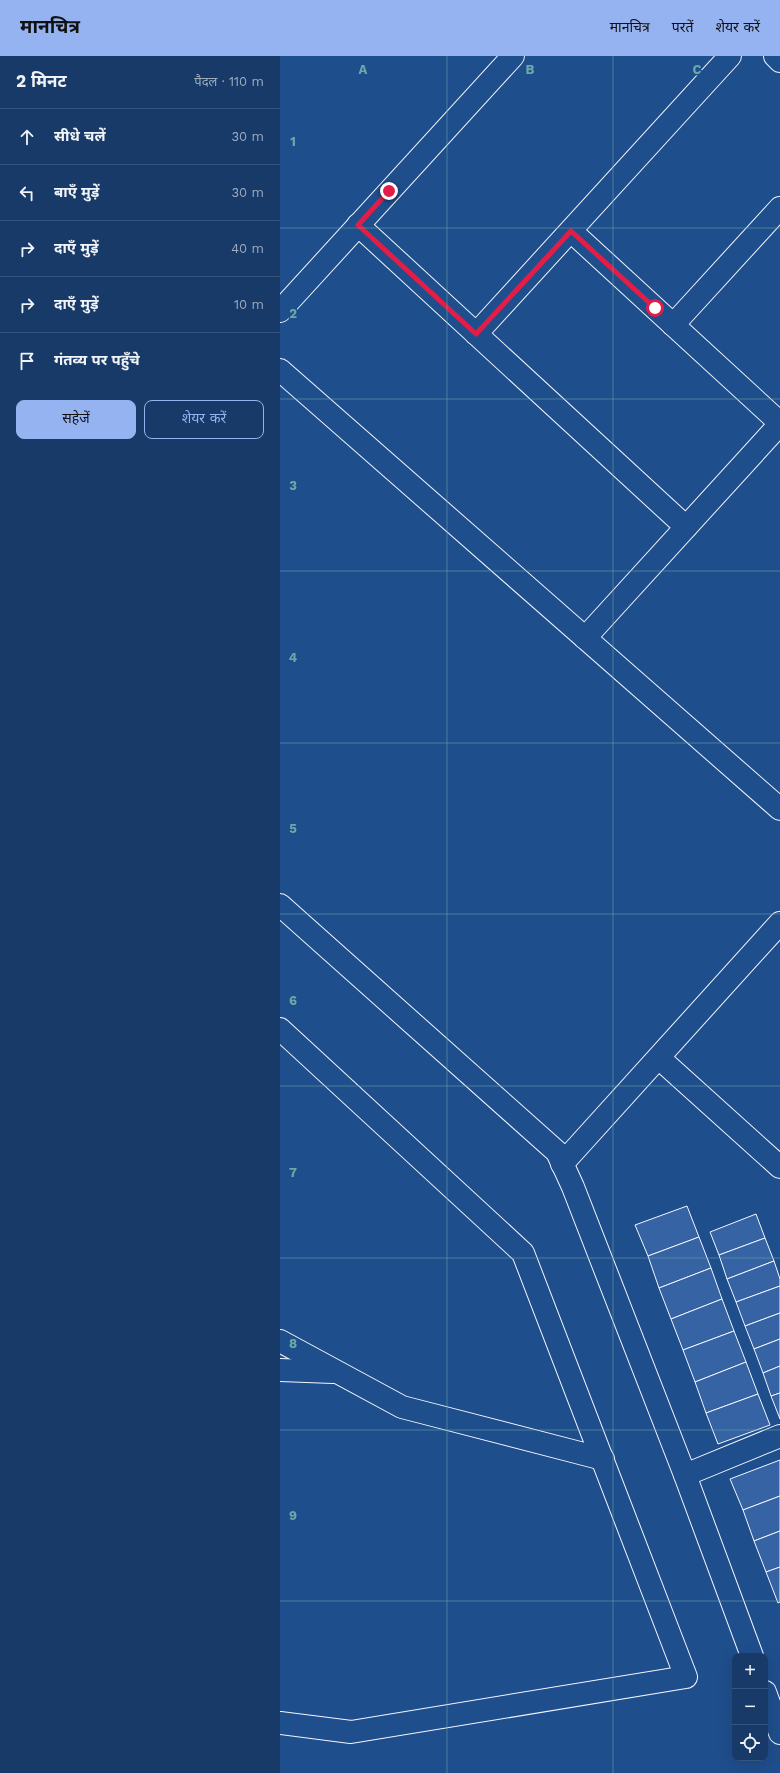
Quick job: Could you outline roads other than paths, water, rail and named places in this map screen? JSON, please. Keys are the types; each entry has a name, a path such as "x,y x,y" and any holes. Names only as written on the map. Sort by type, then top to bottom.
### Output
{"street":[{"path":"280,311 513,56"},
{"path":"476,334 730,56"},
{"path":"775,56 780,61"},
{"path":"673,325 780,208"},
{"path":"358,225 686,527"},
{"path":"571,231 780,423 585,638"},
{"path":"280,370 780,809"},
{"path":"280,905 557,1152 573,1187 685,1476 751,1653"},
{"path":"562,1164 780,923"},
{"path":"280,1029 524,1253 686,1677 351,1732 280,1723"},
{"path":"659,1058 780,1167"},
{"path":"280,1341 402,1407 603,1459"},
{"path":"280,1370 337,1372"},
{"path":"685,1476 780,1436"},
{"path":"768,1700 780,1732"}]}
